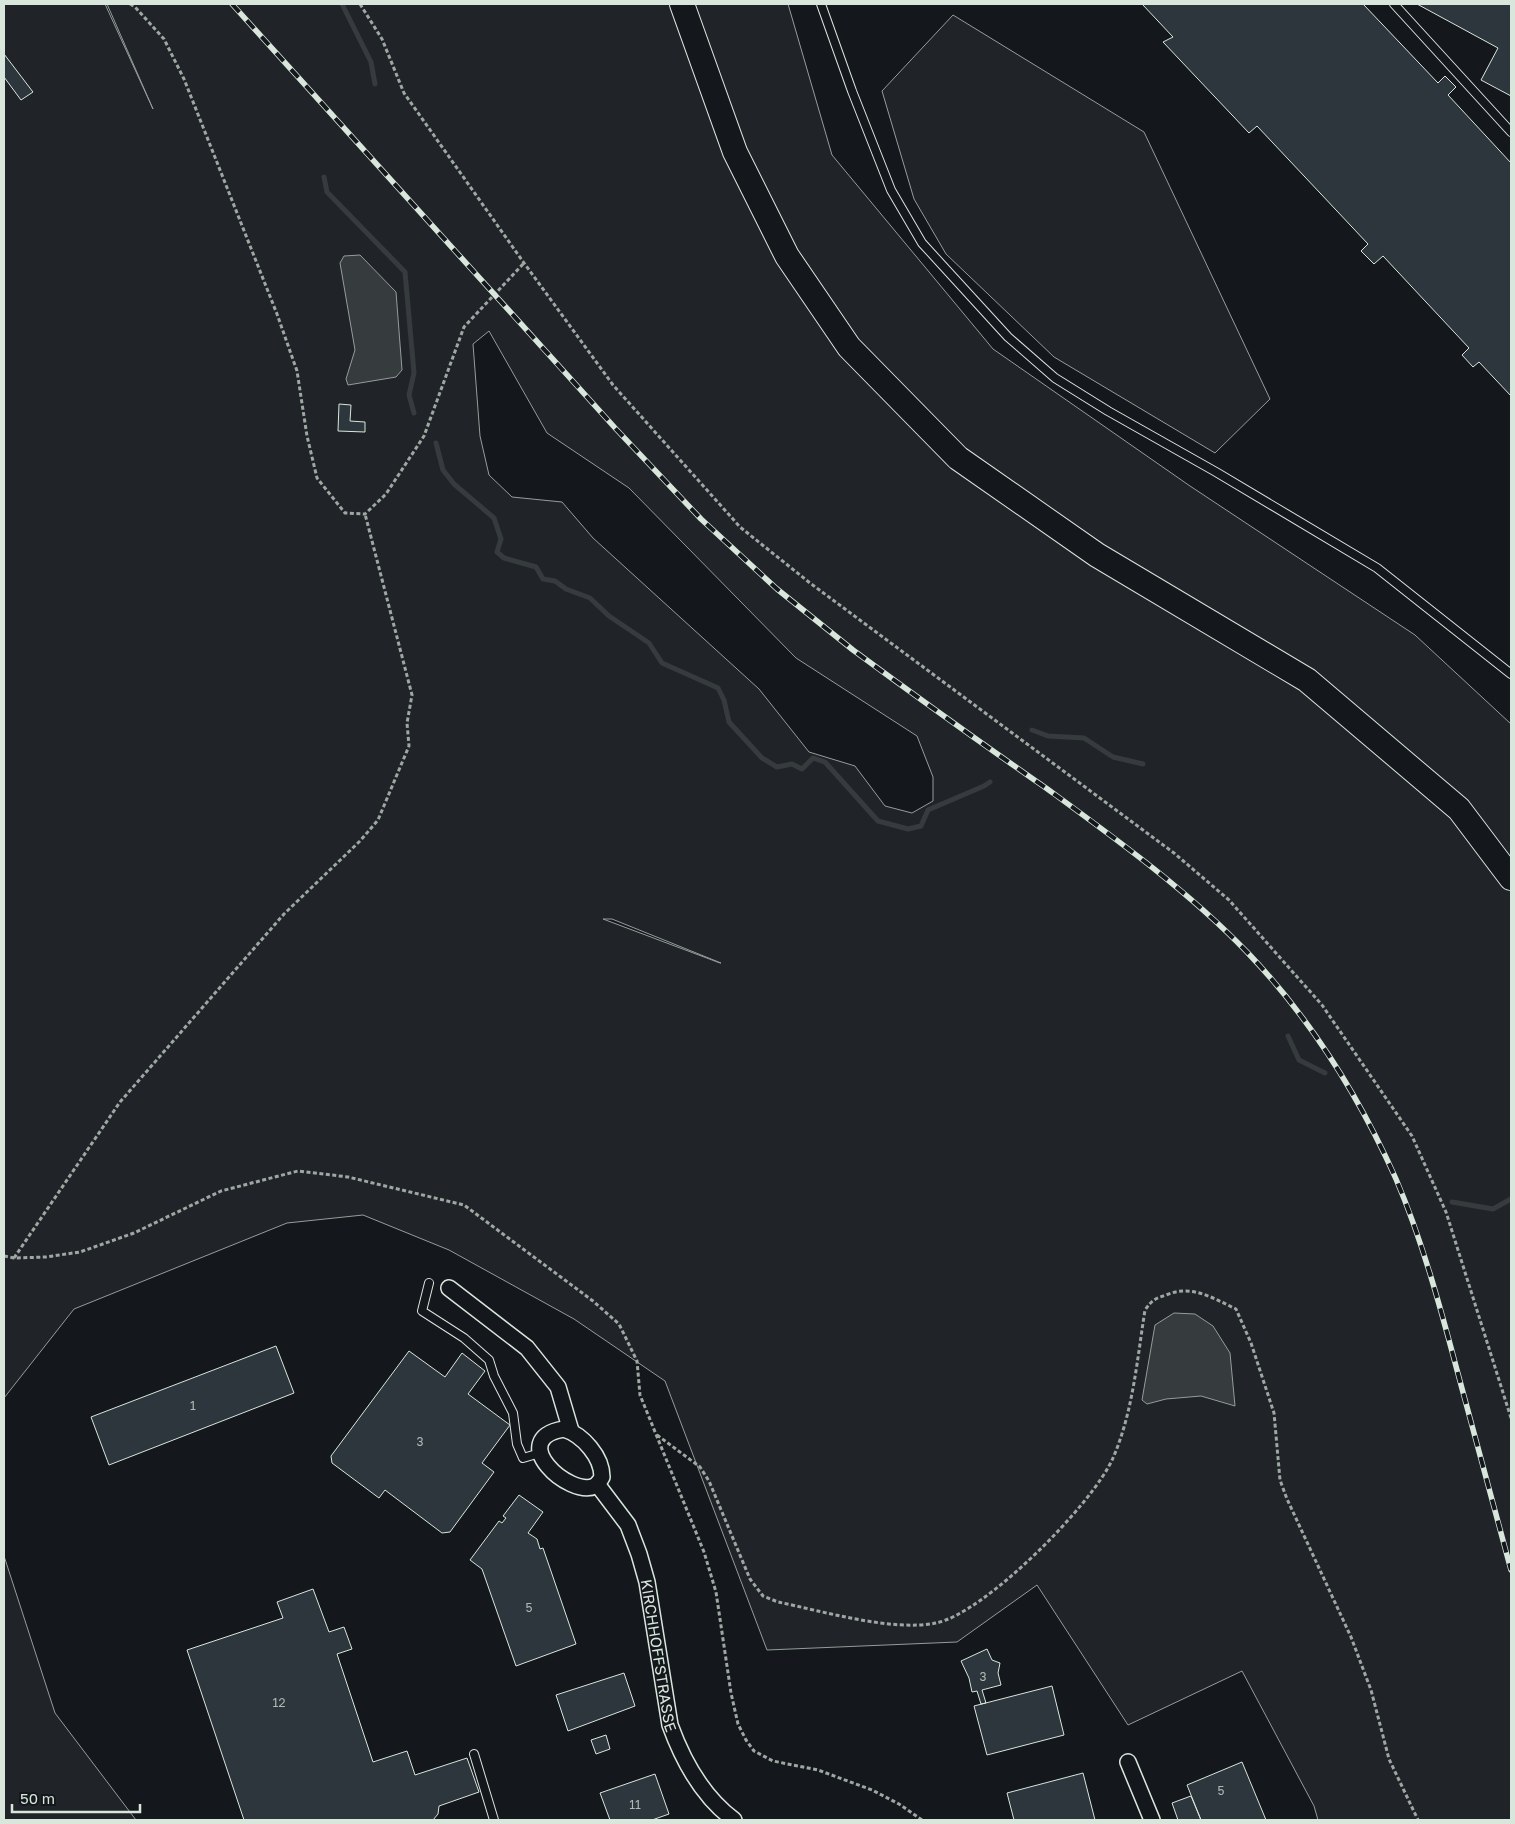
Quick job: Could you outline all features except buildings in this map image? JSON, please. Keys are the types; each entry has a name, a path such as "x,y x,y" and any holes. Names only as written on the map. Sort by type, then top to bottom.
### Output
{"main road":[{"path":"682,4 735,152 787,256 849,346 958,458 1097,555 1307,680 1460,809 1511,878"}],"street":[{"path":"449,1288 527,1348 558,1387 571,1431"},
{"path":"564,1429 571,1431 578,1434 602,1469 602,1478 597,1484 587,1488 578,1486 562,1479 548,1468 540,1453 541,1442 549,1432 564,1429"},
{"name":"KIRCHHOFFSTRASSE","path":"597,1484 628,1525 639,1554 647,1582 670,1725 677,1743 698,1783 722,1811 734,1820"},
{"path":"1128,1762 1152,1820"}],"lane":[{"path":"821,4 852,91 891,190 922,243 1008,337 1055,378 1377,568 1511,674"},
{"path":"1394,4 1511,132"},
{"path":"429,1283 422,1311 464,1338 489,1360 494,1376 512,1413 517,1444 523,1458 540,1453"},
{"path":"474,1754 494,1820"}],"path":[{"path":"130,4 164,39 184,79 278,314 297,371 307,436 317,478 345,513 365,514 386,494 424,436 464,327 524,263"},
{"path":"360,4 382,39 404,93 524,263 613,385 740,527 810,584 1174,853 1229,900 1322,1004 1412,1136 1446,1212 1511,1418"},
{"path":"14,1258 120,1102 284,914 360,841 378,820 409,746 406,723 412,695 365,514"},
{"path":"657,1435 700,1467 709,1481 730,1528 740,1558 750,1579 763,1596 778,1602 882,1623 934,1624 950,1619 979,1602 1014,1574 1077,1511 1098,1483 1112,1460 1127,1422 1145,1310 1151,1300 1170,1293 1187,1290 1208,1296 1236,1309 1251,1342 1274,1413 1280,1480 1287,1500 1351,1638 1371,1690 1389,1759 1418,1820"}],"shaded area":[{"path":"4,4 105,4 153,109 107,4 788,4 832,155 993,349 1190,486 1415,635 1511,724 1511,1820 1318,1820 1314,1806 1242,1671 1128,1725 1037,1585 957,1642 767,1650 665,1381 574,1319 449,1250 363,1215 287,1223 74,1309 4,1398","holes":["489,331 547,433 629,488 796,658 917,736 933,777 933,801 912,813 885,806 855,766 809,752 759,689 593,538 562,502 512,497 489,475 480,436 473,344","603,919 612,919 721,963 720,963"]},
{"path":"953,15 1144,132 1270,399 1215,453 1054,357 946,254 914,199 882,91"},
{"path":"360,255 396,292 402,370 396,377 348,385 346,379 355,350 340,263 344,256"},
{"path":"1174,1313 1195,1314 1213,1326 1230,1353 1235,1406 1201,1396 1166,1399 1147,1404 1142,1400 1155,1325"},
{"path":"4,1556 55,1713 136,1820 4,1820"}],"waterway":[{"path":"342,4 371,62 375,84"},
{"path":"324,177 327,192 405,272 414,373 409,395 414,413"},
{"path":"436,443 443,470 454,484 494,518 501,539 497,552 504,558 536,567 543,579 555,581 566,589 590,598 609,616 649,643 662,663 718,688 724,700 729,722 762,758 777,767 792,764 802,769 813,758 825,762 878,821 908,829 921,826 928,810 990,782"},
{"path":"1032,730 1048,736 1084,738 1113,757 1143,764"},
{"path":"1288,1036 1299,1060 1325,1073"},
{"path":"1452,1202 1493,1209 1511,1199"}],"railway":[{"path":"232,4 616,429 701,519 777,589 853,650 1072,807 1175,886 1224,929 1270,977 1292,1004 1331,1059 1366,1118 1396,1179 1422,1249 1437,1298 1511,1570"}]}
